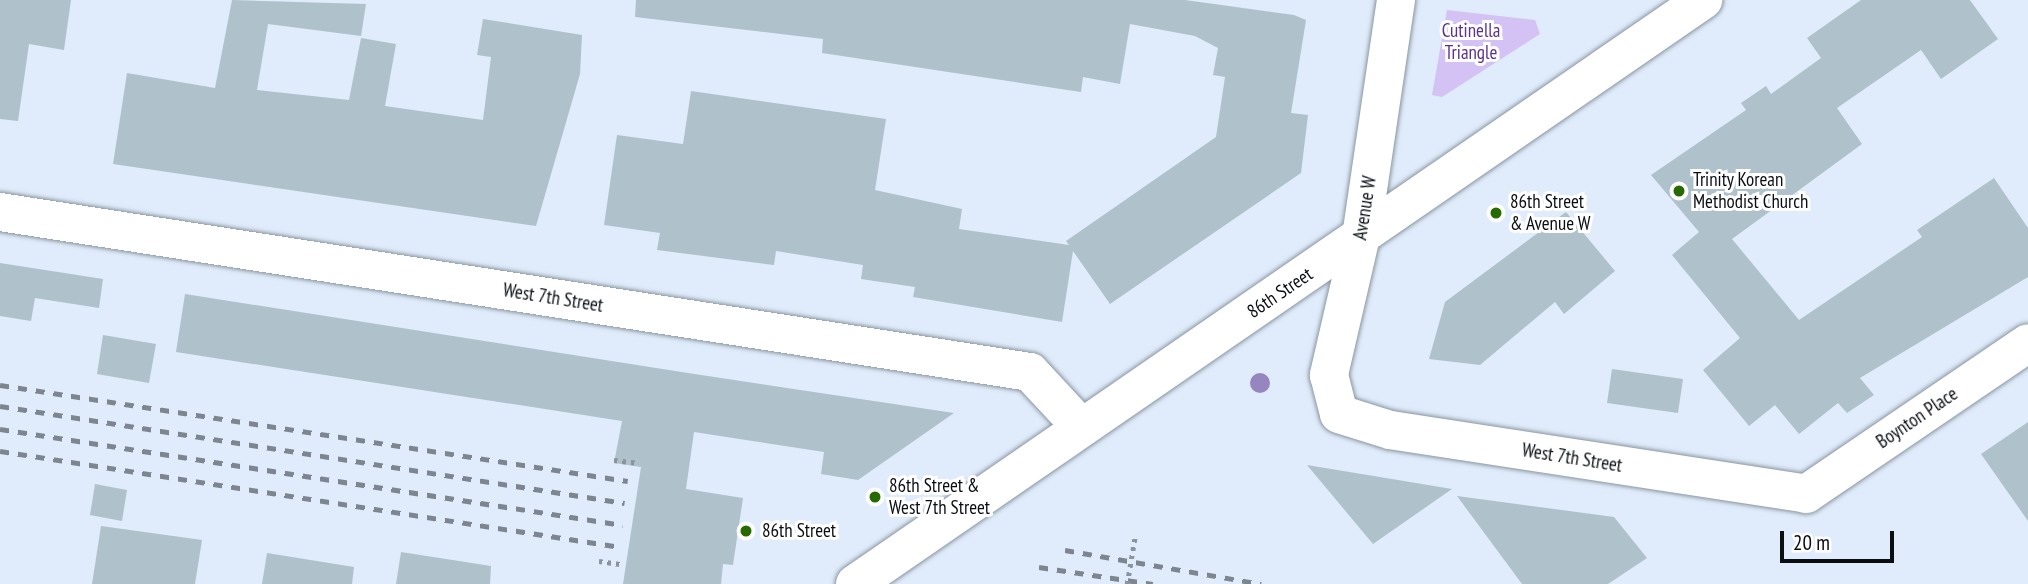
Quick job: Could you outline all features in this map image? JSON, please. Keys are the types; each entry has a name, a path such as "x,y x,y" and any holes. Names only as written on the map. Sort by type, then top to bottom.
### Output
{"street":[{"name":"Avenue W","path":"1339,414 1329,375 1361,236 1396,0"},
{"name":"86th Street","path":"855,584 1361,236 1683,5"},
{"name":"West 7th Street","path":"0,212 1030,372 1082,428"},
{"name":"Boynton Place","path":"1806,494 2028,342"},
{"name":"West 7th Street","path":"1339,414 1391,430 1806,494"}],"path":[{"path":"614,460 637,463"},
{"path":"1127,584 1135,537"},
{"path":"598,561 620,564"}],"green space":[{"name":"Cutinella Triangle","path":"1447,10 1535,20 1540,34 1442,97 1432,95"}],"building":[{"path":"0,0 71,0 64,50 29,44 18,121 0,119"},
{"path":"232,0 366,4 361,36 268,24 257,90 349,100 361,38 396,44 385,106 483,120 491,57 477,55 483,19 582,35 580,74 536,226 113,164 127,73 215,88"},
{"path":"636,0 1185,0 1294,15 1306,20 1291,113 1308,115 1301,173 1110,304 1073,251 1062,322 913,297 915,287 861,279 863,265 776,251 774,265 657,250 660,233 604,225 617,135 683,144 691,91 886,119 875,190 962,209 959,229 1069,245 1066,241 1216,137 1225,77 1213,75 1218,48 1195,36 1130,24 1120,84 1083,77 1081,92 822,53 823,39 635,17"},
{"path":"1861,0 1970,0 1998,39 1941,79 1921,50 1837,108 1862,144 1732,239 1799,320 1922,237 1917,230 1994,178 2028,228 2028,277 1860,378 1874,395 1847,413 1838,403 1799,434 1775,405 1749,426 1703,370 1740,338 1672,255 1699,232 1651,175 1746,110 1741,103 1766,86 1771,94 1821,58 1807,38"},
{"path":"1566,212 1615,271 1564,314 1555,302 1480,365 1429,359 1445,302"},
{"path":"0,263 103,279 99,308 35,298 31,321 0,316"},
{"path":"185,294 954,413 858,480 821,474 824,452 694,432 686,489 743,498 733,565 723,564 721,584 623,584 641,467 614,463 622,421 176,352"},
{"path":"103,335 156,344 149,383 97,374"},
{"path":"1612,369 1683,379 1678,413 1607,403"},
{"path":"2028,422 2028,521 1981,454"},
{"path":"1307,465 1404,481 1452,489 1373,544"},
{"path":"95,484 127,490 122,521 90,515"},
{"path":"1457,496 1614,517 1647,558 1608,584 1522,584"},
{"path":"101,526 202,540 195,584 92,584"},
{"path":"401,552 491,566 490,584 396,584"},
{"path":"267,553 354,567 352,584 262,584"}],"railway":[{"path":"0,385 628,481"},
{"path":"0,406 625,503"},
{"path":"0,429 623,525"},
{"path":"0,451 621,547"},
{"path":"1065,550 1261,584"},
{"path":"1039,567 1153,584"}],"place":[{"name":"Trinity Korean Methodist Church","path":"1679,191"},
{"name":"86th Street & Avenue W","path":"1496,213"},
{"name":"86th Street & West 7th Street","path":"875,497"},
{"name":"86th Street","path":"746,531"}]}
